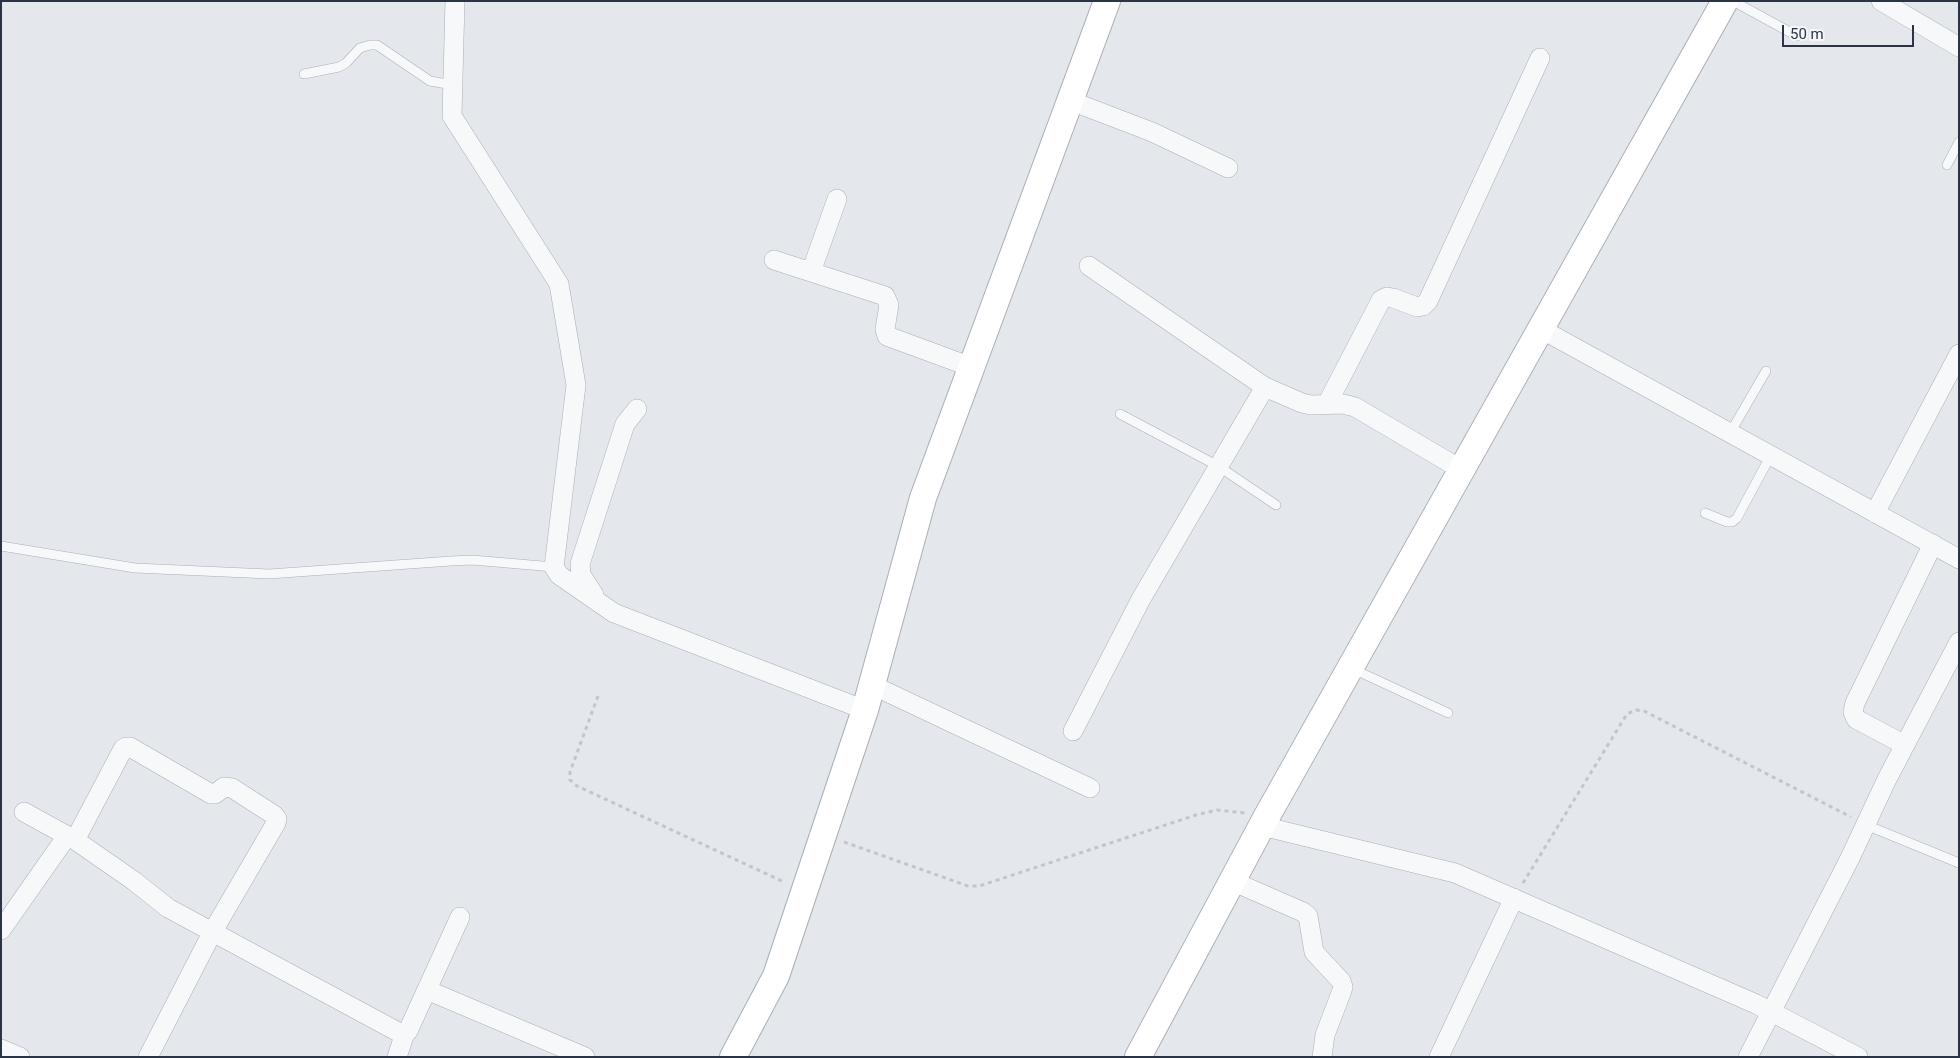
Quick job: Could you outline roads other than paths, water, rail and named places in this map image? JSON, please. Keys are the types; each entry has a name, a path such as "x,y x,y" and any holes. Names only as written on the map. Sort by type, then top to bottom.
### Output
{"street":[{"path":"455,1 452,116 559,284 576,385 554,567 559,575 614,613 868,697 1090,788"},
{"path":"732,1057 776,976 868,697 922,498 1107,1"},
{"path":"1138,1057 1264,821 1726,1"},
{"path":"1881,1 1959,46"},
{"path":"1328,404 1381,300 1387,297 1417,306 1423,306 1428,301 1540,58"},
{"path":"1071,101 1152,132 1228,168"},
{"path":"811,272 837,199"},
{"path":"774,260 885,296 889,305 884,329 887,336 971,366"},
{"path":"1089,266 1266,387 1302,403 1355,406 1462,470"},
{"path":"1541,329 1959,559"},
{"path":"1875,513 1959,354"},
{"path":"1073,731 1140,599 1266,387"},
{"path":"599,603 581,575 580,564 625,424 637,409"},
{"path":"1905,745 1856,719 1853,712 1855,702 1933,544"},
{"path":"1748,1057 1959,642"},
{"path":"1,930 71,838 123,749 126,747 130,747 207,793 215,794 228,786 274,815 276,823 213,931 148,1057"},
{"path":"24,812 71,838 134,880 168,908 405,1034"},
{"path":"1264,821 1455,873 1771,1012 1858,1057"},
{"path":"1232,881 1303,912 1308,916 1314,952 1342,981 1341,993 1325,1035 1322,1057"},
{"path":"1439,1057 1514,898"},
{"path":"397,1057 405,1034 460,917"},
{"path":"427,990 581,1056"},
{"path":"1,1049 20,1057"}],"lane":[{"path":"1733,1 1797,36"},
{"path":"304,74 339,67 346,63 360,48 370,45 377,46 430,81 453,85"},
{"path":"1947,166 1959,142"},
{"path":"1730,433 1766,372"},
{"path":"1120,414 1218,466 1276,505"},
{"path":"1705,513 1727,522 1732,522 1737,518 1770,455"},
{"path":"1,546 8,549 135,568 269,574 472,560 554,567"},
{"path":"1351,668 1448,714"},
{"path":"1866,825 1959,863"}]}
